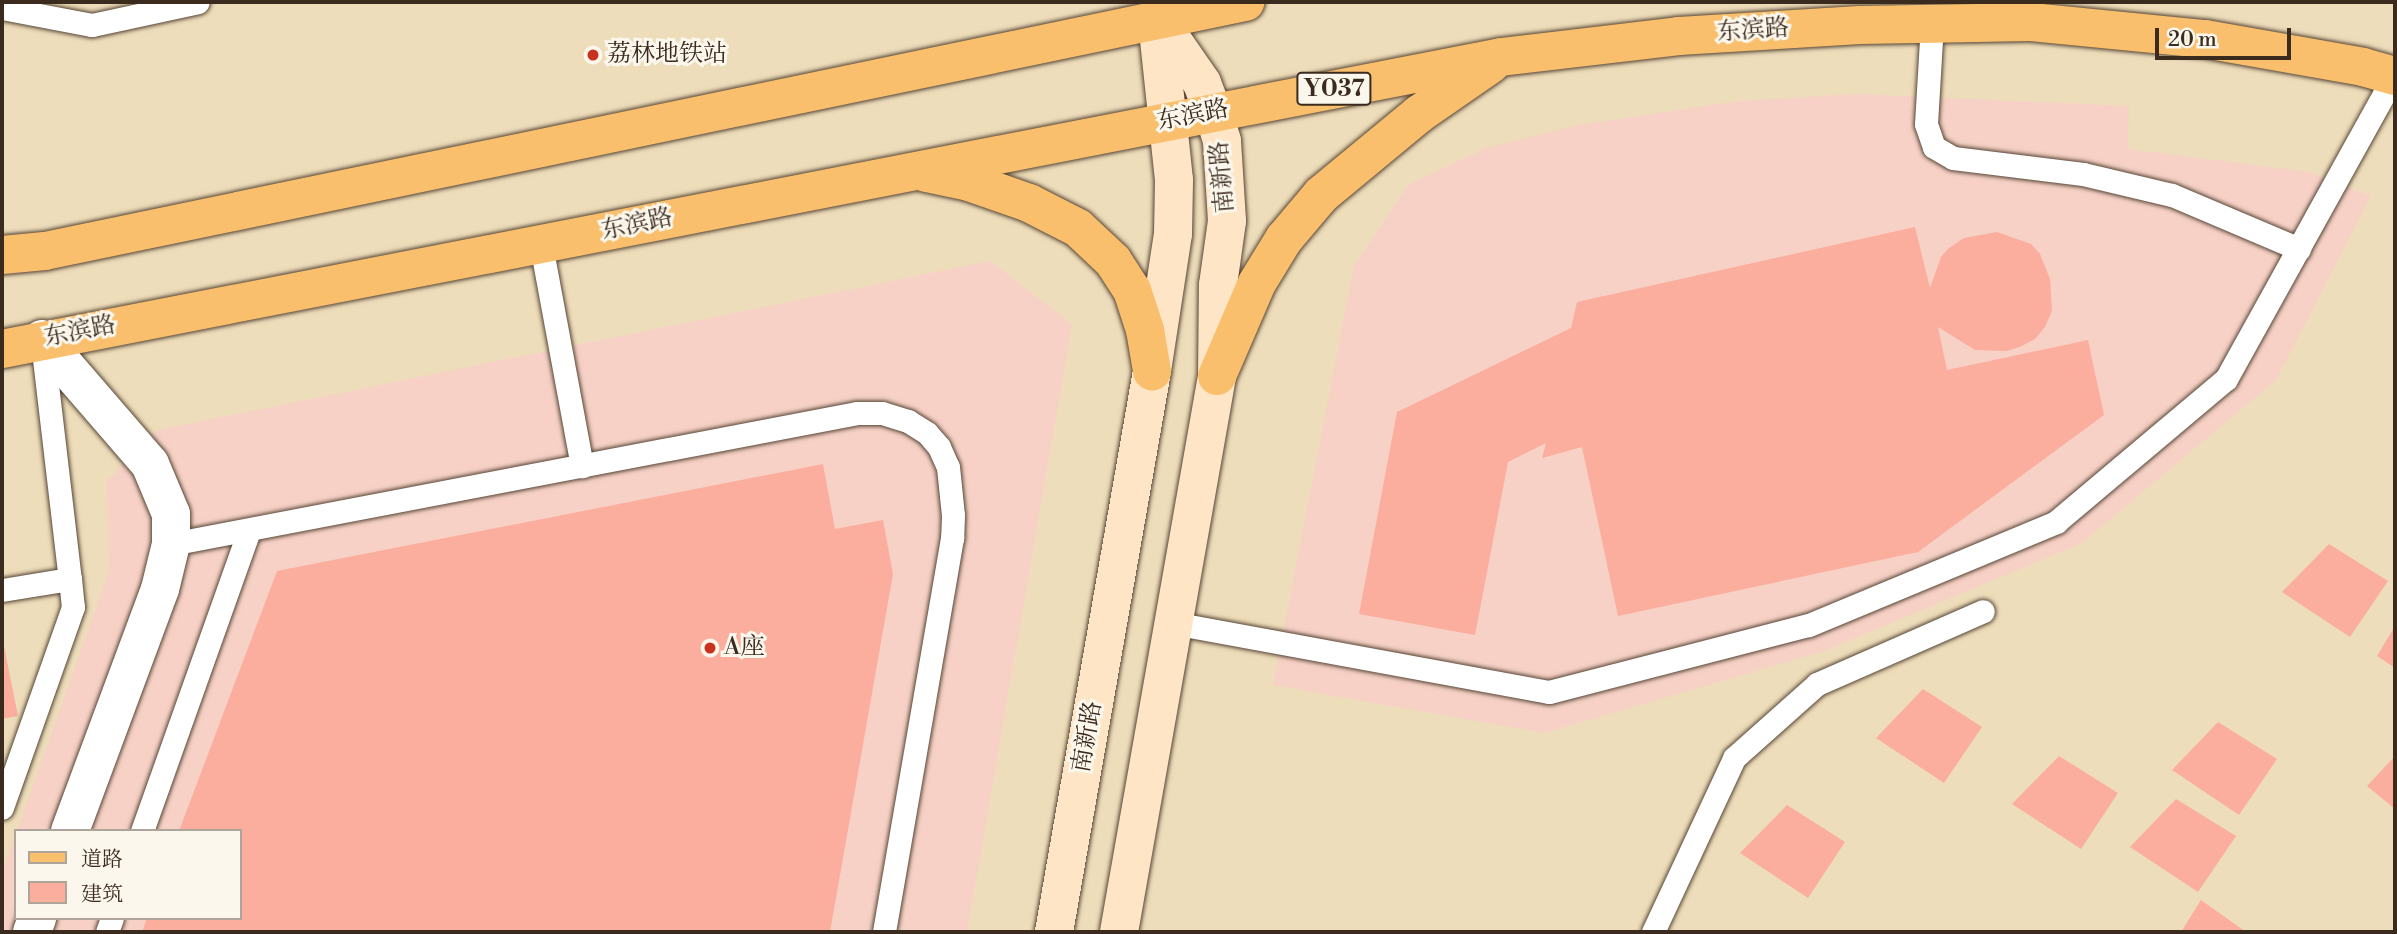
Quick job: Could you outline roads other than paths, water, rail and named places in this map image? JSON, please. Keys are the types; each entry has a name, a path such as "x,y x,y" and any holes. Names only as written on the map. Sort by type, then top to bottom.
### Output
{"main road":[{"path":"2,262 1152,10 1245,2"},
{"name":"南新路","path":"1119,932 1217,376 1218,285 1227,220 1227,182 1222,141 1213,112 1202,83 1152,10"},
{"name":"南新路","path":"1054,932 1152,371 1174,220 1174,180 1152,10"},
{"name":"东滨路","path":"2,349 42,339 541,245 911,170 1501,57 1679,36 1932,23 2031,22 2205,39 2363,67 2394,76"},
{"path":"1217,376 1257,282 1284,239 1321,195 1419,114 1501,57"},
{"path":"911,170 969,182 1028,203 1078,228 1113,261 1132,290 1145,330 1152,371"},
{"path":"2,255 45,251"}],"street":[{"path":"42,339 150,464 171,514 171,544 160,589 71,829"}],"lane":[{"path":"2,8 92,25 198,2"},
{"path":"1932,23 1926,124 1934,147 1953,158 2083,174 2172,195 2299,248"},
{"path":"1173,623 1549,692 1810,625 2056,522 2226,379 2394,76"},
{"path":"541,245 582,466"},
{"path":"2,808 73,607 42,339"},
{"path":"171,544 857,413 883,413 908,421 927,433 939,447 948,467 952,538 884,932"},
{"path":"143,829 249,530"},
{"path":"2,590 70,579"},
{"path":"1653,932 1734,758 1817,684 1983,611"}],"place":[{"name":"荔林地铁站","path":"593,55"},
{"name":"A座","path":"710,648"}]}
